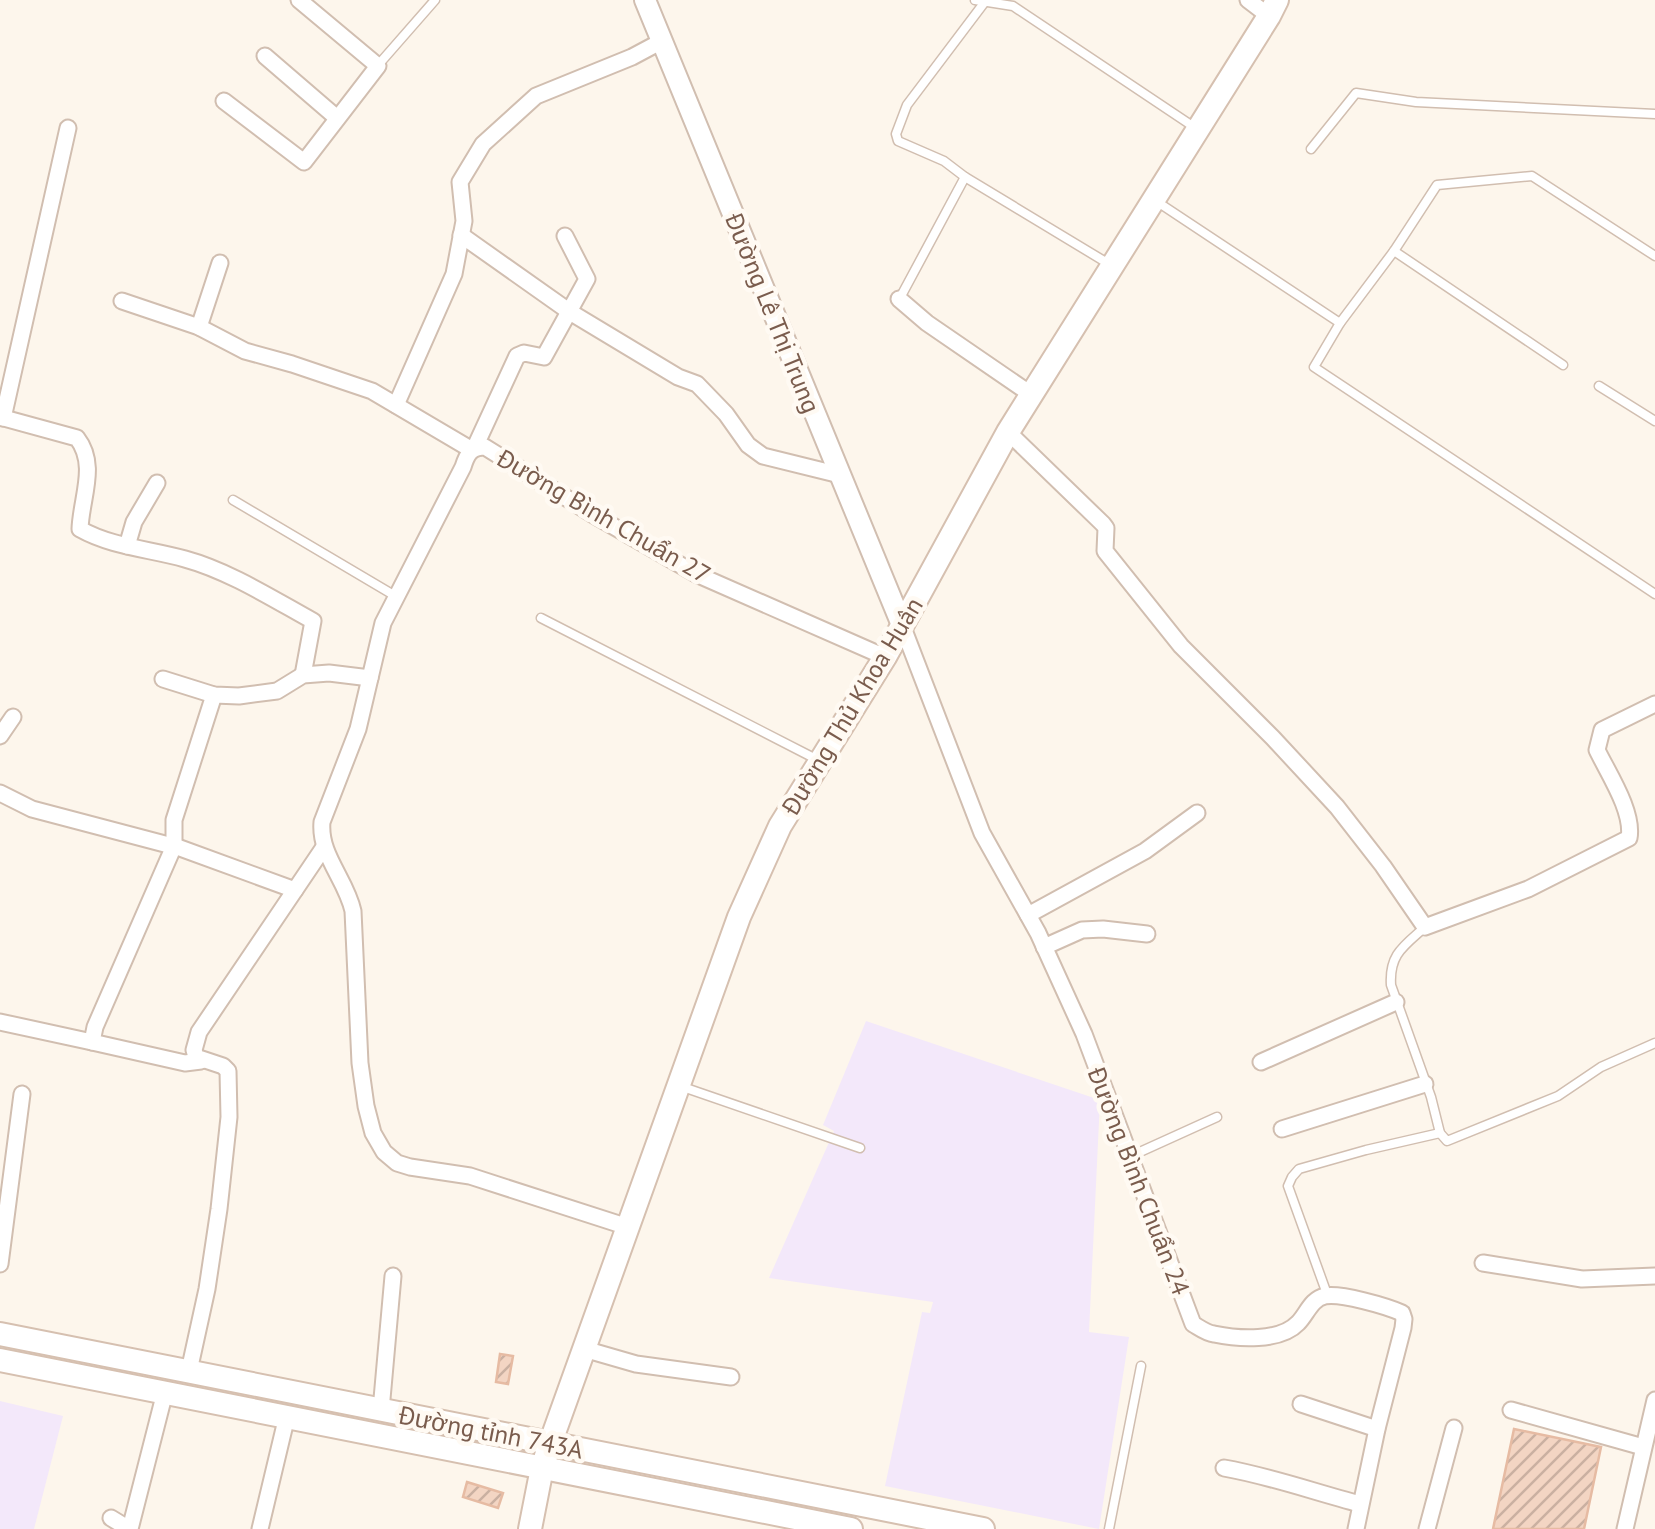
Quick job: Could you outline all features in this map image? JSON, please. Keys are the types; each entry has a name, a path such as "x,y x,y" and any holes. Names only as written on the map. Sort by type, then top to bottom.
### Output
{"main road":[{"name":"Đường Thủ Khoa Huân","path":"530,1529 550,1444 739,917 780,826 884,658 1008,432 1273,8"},
{"name":"Đường tỉnh 743A","path":"0,1334 982,1529"},
{"name":"Đường tỉnh 743A","path":"0,1360 852,1529"}],"street":[{"path":"224,100 304,162 378,66 298,0"},
{"name":"Đường Lê Thị Trung","path":"646,0 902,626"},
{"path":"1248,0 1273,8"},
{"path":"396,405 454,274 464,221 460,182 482,144 536,96 662,42"},
{"path":"265,56 337,118"},
{"path":"68,128 2,418 77,438 85,448 88,475 80,529 94,537 187,559 313,621 303,675"},
{"path":"461,235 570,312 696,384 726,414 748,445 763,456 840,475"},
{"path":"122,301 200,327 245,351 372,391 474,449 517,356 544,357 587,278 565,236"},
{"path":"200,327 220,264"},
{"path":"899,299 927,323 1032,395"},
{"path":"1008,432 1103,524 1106,551 1116,564 1182,646 1336,807 1425,927 1528,889 1629,838 1628,816 1597,750 1602,730 1655,704"},
{"name":"Đường Bình Chuẩn 27","path":"324,847 322,822 358,729 384,622 468,454 474,449 485,447 498,453 592,514 696,574 884,658"},
{"path":"127,546 134,522 156,483"},
{"name":"Đường Bình Chuẩn 24","path":"902,626 982,833 1028,915 1084,1034 1193,1324 1210,1334 1263,1336 1288,1331 1315,1300 1328,1295"},
{"path":"163,679 214,696 239,696 278,691 303,675 329,673 370,678"},
{"path":"92,1042 94,1027 174,846 174,820 214,696"},
{"path":"0,736 13,717"},
{"path":"0,793 32,809 174,846 295,890"},
{"path":"1028,915 1145,851 1196,813"},
{"path":"201,1061 194,1054 199,1032 324,847 349,893 353,911 360,1063 373,1133 384,1152 397,1163 410,1167 470,1176 628,1227"},
{"path":"1044,947 1082,930 1147,934"},
{"path":"1260,1062 1396,1002"},
{"path":"0,1022 185,1062 201,1061 228,1070 229,1117 209,1274 190,1371"},
{"path":"1282,1129 1424,1084"},
{"path":"0,1264 22,1094"},
{"path":"1483,1263 1582,1279 1655,1276"},
{"path":"382,1410 393,1276"},
{"path":"1328,1295 1387,1306 1404,1318 1356,1529"},
{"path":"584,1349 636,1364 731,1377"},
{"path":"110,1518 129,1529 165,1392"},
{"path":"1624,1529 1655,1400"},
{"path":"1301,1404 1377,1429"},
{"path":"1511,1410 1644,1447"},
{"path":"260,1529 287,1416"},
{"path":"1427,1529 1454,1428"},
{"path":"1224,1468 1263,1475 1289,1486 1360,1504"}],"lane":[{"path":"378,66 435,0"},
{"path":"1113,266 944,161 898,141 896,134 907,106 980,1 1009,3 1198,130"},
{"path":"1311,149 1356,93 1416,102 1655,114"},
{"path":"899,299 966,176"},
{"path":"1655,256 1532,176 1437,185 1340,323 1314,367 1655,594"},
{"path":"1154,200 1340,323"},
{"path":"1394,251 1564,365"},
{"path":"1600,386 1655,421"},
{"path":"233,500 396,596"},
{"path":"542,618 820,762"},
{"path":"1425,927 1396,954 1390,968 1390,985 1446,1141 1558,1096 1600,1067 1655,1043"},
{"path":"678,1085 860,1148"},
{"path":"1131,1156 1217,1117"},
{"path":"1328,1295 1288,1186 1292,1177 1299,1169 1440,1133"},
{"path":"1109,1529 1141,1366"}],"shaded area":[{"path":"866,1021 1100,1100 1089,1332 1129,1337 1099,1529 885,1486 922,1312 930,1313 933,1302 769,1278 834,1131 823,1125"},
{"path":"0,1401 63,1416 34,1529 0,1529"}],"building":[{"path":"500,1354 513,1356 508,1384 496,1382"},
{"path":"1514,1429 1601,1447 1584,1529 1493,1529"},
{"path":"467,1482 503,1493 498,1508 463,1497"}]}
